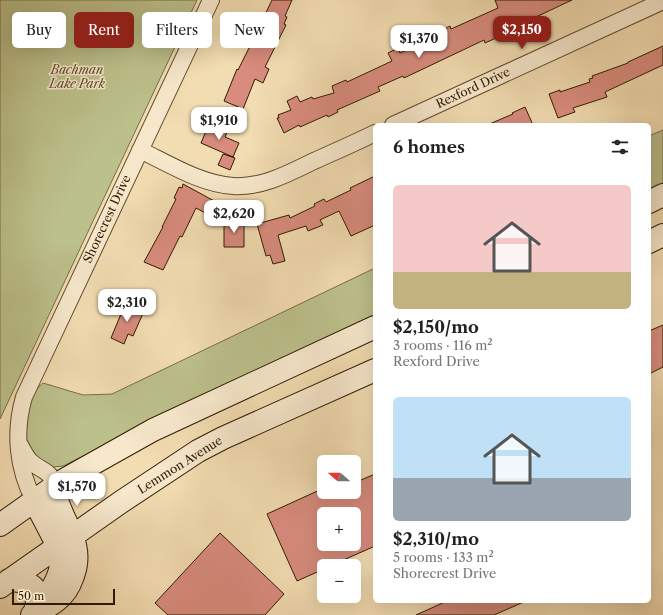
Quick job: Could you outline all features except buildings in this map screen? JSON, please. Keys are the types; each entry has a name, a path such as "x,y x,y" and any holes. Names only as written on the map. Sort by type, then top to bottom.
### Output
{"main road":[{"path":"651,201 663,195"},
{"path":"651,241 663,235"},
{"path":"0,525 34,500 67,479 153,430 373,329"},
{"name":"Lemmon Avenue","path":"5,583 66,540 198,452 223,438 373,371"},
{"name":"Shorecrest Drive","path":"54,488 66,540"},
{"name":"Shorecrest Drive","path":"33,614 56,601 65,592 77,564 77,550 66,540 34,500"},
{"path":"5,583 24,581 33,585 37,593 38,603 33,614"}],"street":[{"name":"Shorecrest Drive","path":"34,500 28,490 19,458 18,441 20,411 24,397 211,0"},
{"name":"Rexford Drive","path":"397,123 663,1"},
{"path":"140,150 195,176 216,183 234,186 251,185 285,174 373,134"},
{"name":"Shorecrest Drive","path":"18,441 29,460 50,474 53,479 54,488"}],"green space":[{"name":"Bachman Lake Park","path":"0,0 197,0 191,12 142,12 142,48 174,48 0,419"},
{"path":"663,130 663,187 651,192 651,135"},
{"path":"373,269 373,319 236,381 63,466 54,467 37,461 27,446 24,427 32,393 43,383 83,395 112,394"}]}
